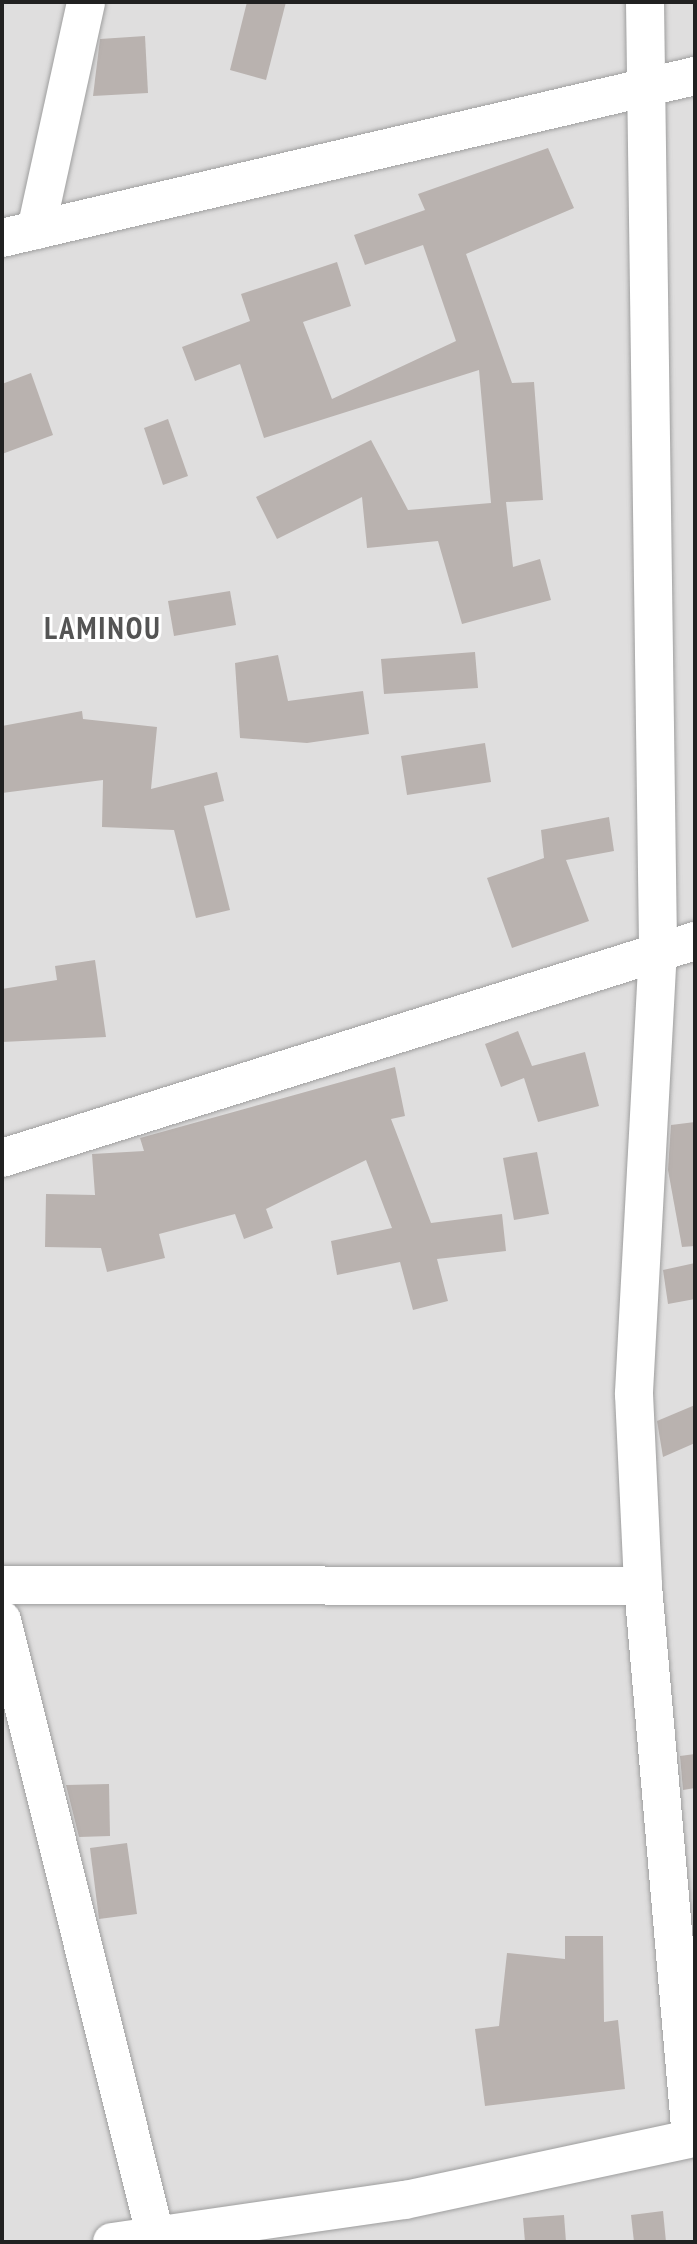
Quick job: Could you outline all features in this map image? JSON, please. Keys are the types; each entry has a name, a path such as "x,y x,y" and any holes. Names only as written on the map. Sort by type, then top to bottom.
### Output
{"street":[{"path":"86,2 19,234 695,76"},
{"path":"112,2242 405,2200 693,2138 643,1586 634,1315 655,1103 658,949 645,2"},
{"path":"2,1158 658,949 695,941"},
{"path":"2,1585 643,1586"},
{"path":"2,1620 157,2237"}],"shaded area":[{"path":"2,2 695,2 695,2242 2,2242"}],"building":[{"path":"247,2 286,2 266,80 230,70"},
{"path":"145,36 148,93 93,96 100,39"},
{"path":"548,148 574,208 466,254 512,383 534,382 543,500 506,502 513,567 540,559 551,600 462,624 438,541 367,548 362,497 277,539 256,497 371,440 408,510 491,503 479,370 264,438 240,364 195,381 182,347 250,321 241,294 337,262 351,306 303,322 332,399 456,341 423,245 365,265 354,235 425,210 418,194"},
{"path":"31,373 53,435 2,454 2,384"},
{"path":"168,419 188,476 163,485 144,428"},
{"path":"230,591 236,625 174,636 168,601"},
{"path":"475,652 478,688 384,694 381,659"},
{"path":"278,655 288,701 363,691 369,734 307,743 240,738 235,663"},
{"path":"82,711 83,719 157,727 151,789 217,772 224,801 204,806 230,910 196,918 174,830 102,827 103,780 2,793 2,726"},
{"path":"485,743 491,782 407,795 401,756"},
{"path":"609,817 614,851 566,860 589,921 512,948 487,878 544,858 541,830"},
{"path":"95,960 106,1037 2,1042 2,989 57,980 55,966"},
{"path":"518,1031 532,1066 585,1052 599,1106 538,1122 524,1078 501,1087 485,1044"},
{"path":"395,1067 405,1116 391,1119 431,1223 502,1214 506,1251 437,1259 448,1301 413,1310 400,1262 337,1275 331,1241 392,1228 366,1160 266,1209 273,1228 244,1239 235,1214 159,1234 165,1258 107,1272 101,1248 45,1247 46,1194 95,1195 92,1154 144,1151 140,1138"},
{"path":"695,1122 695,1246 682,1247 668,1170 671,1125"},
{"path":"537,1152 549,1214 514,1220 503,1158"},
{"path":"695,1263 695,1299 668,1304 663,1270"},
{"path":"695,1405 695,1443 663,1457 657,1421"},
{"path":"695,1754 695,1788 683,1790 680,1756"},
{"path":"109,1784 110,1836 79,1837 66,1785"},
{"path":"127,1843 137,1914 99,1919 90,1848"},
{"path":"565,1936 603,1936 604,2022 618,2020 625,2089 485,2106 475,2029 499,2026 507,1953 565,1959"},
{"path":"663,2211 666,2242 634,2242 631,2215"},
{"path":"564,2215 566,2242 525,2242 523,2218"}],"district":[{"name":"LAMINOU","path":"103,628"}]}
